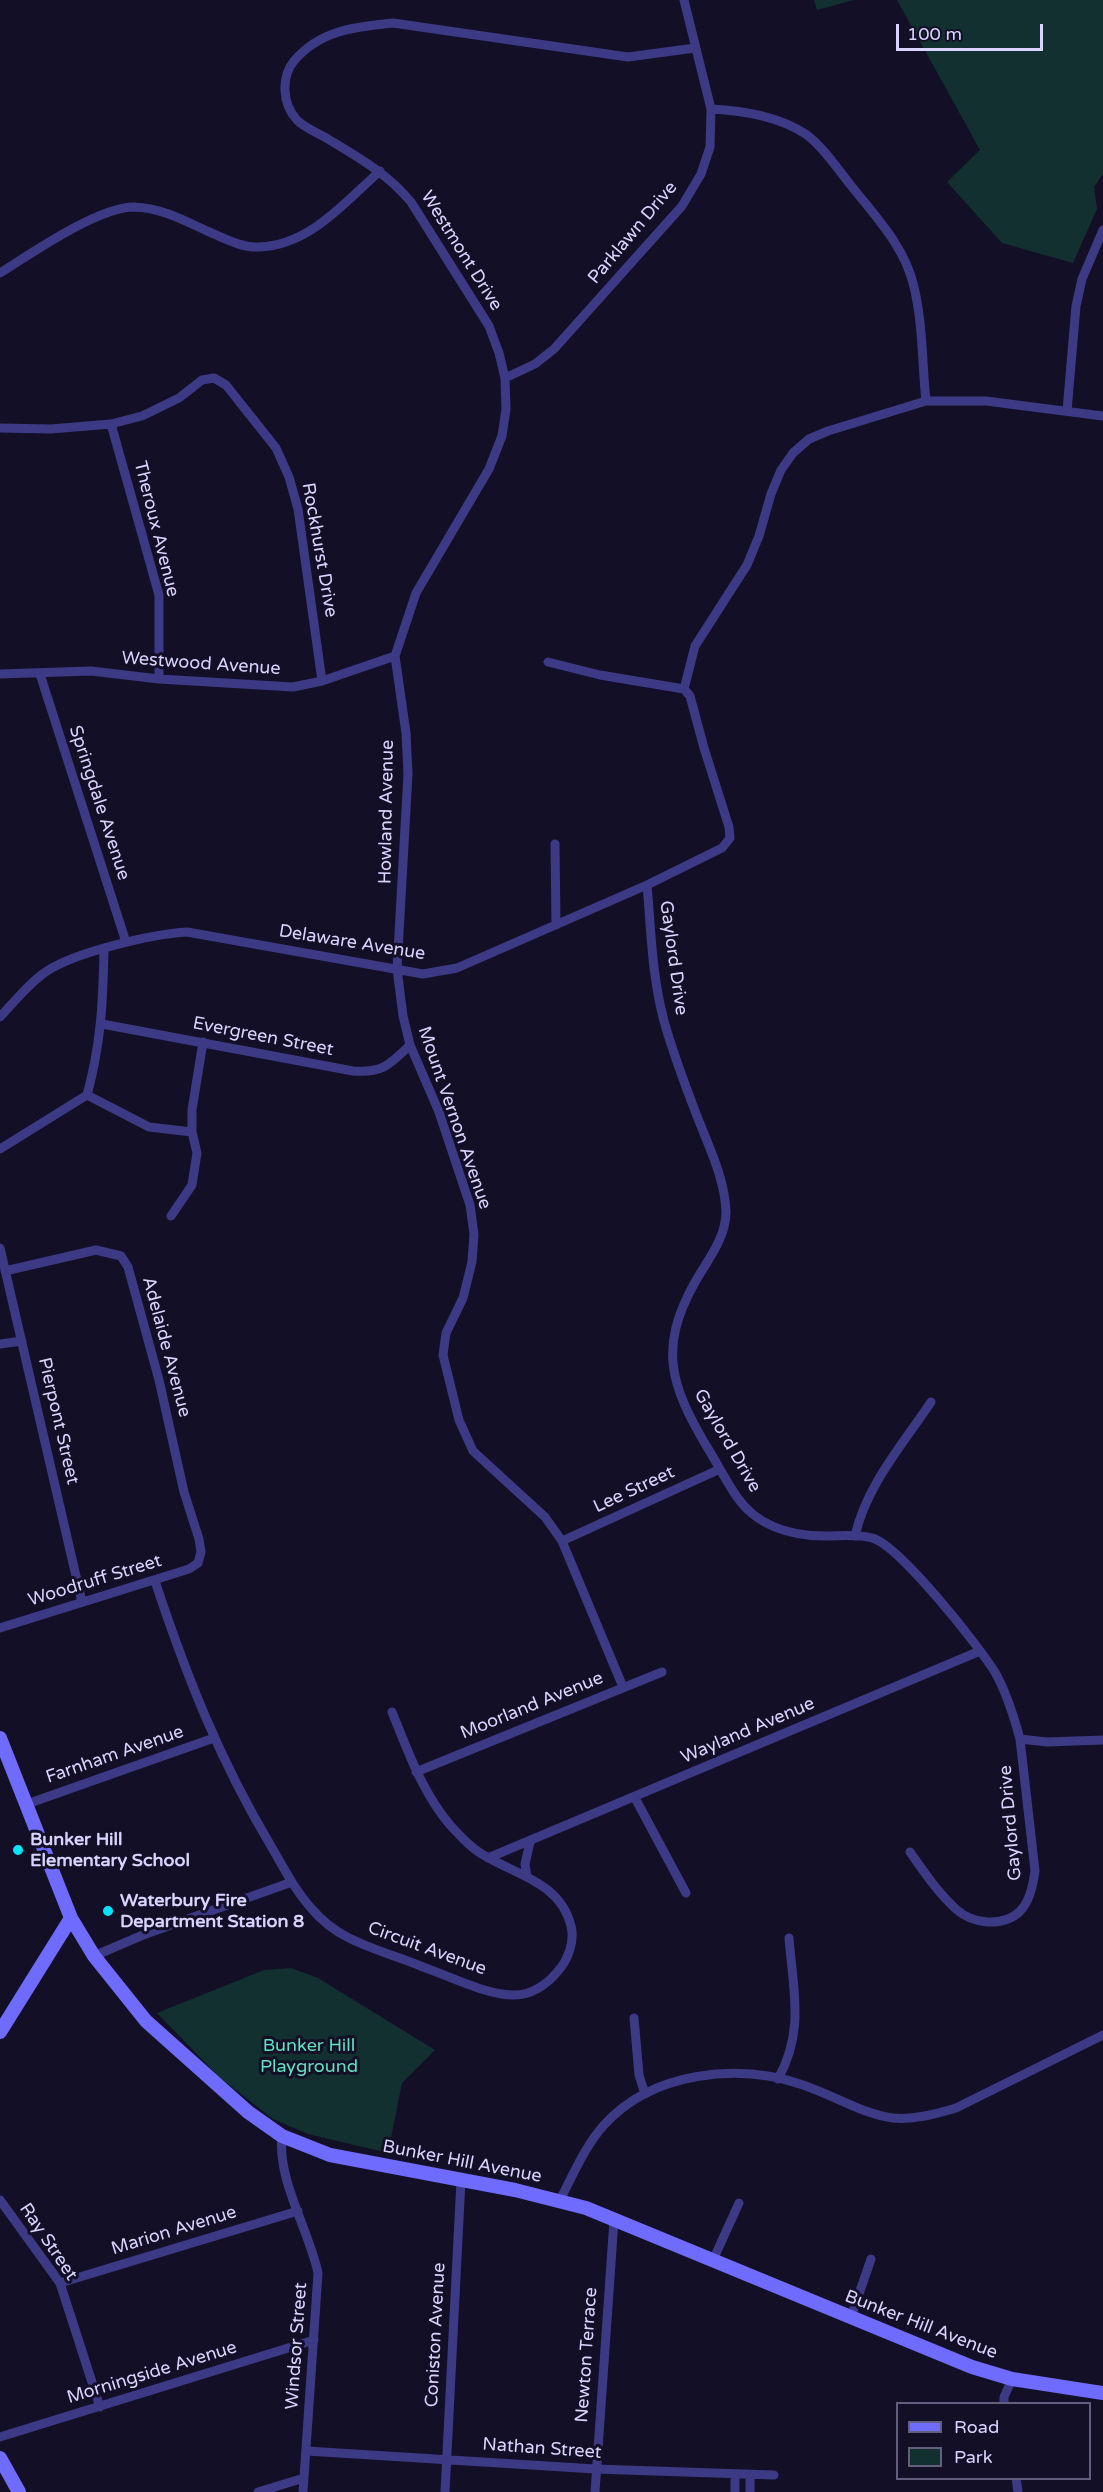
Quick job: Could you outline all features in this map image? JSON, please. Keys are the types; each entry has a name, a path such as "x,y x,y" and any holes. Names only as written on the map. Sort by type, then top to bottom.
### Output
{"main road":[{"name":"Bunker Hill Avenue","path":"0,1738 71,1918 94,1956 146,2021 248,2112 282,2136 330,2155 560,2200 713,2260 972,2367 1012,2379 1103,2393"},
{"path":"0,2032 71,1918"},
{"path":"0,2458 19,2492"}],"street":[{"name":"Parklawn Drive","path":"506,378 536,364 554,349 682,206 701,174 710,147 711,109 684,0"},
{"name":"Westmont Drive","path":"395,656 416,593 489,469 502,436 506,409 506,378 500,353 489,326 411,202 398,186 380,171 297,121 287,105 284,88 288,69 305,48 328,34 355,27 393,23 628,57 695,48"},
{"path":"711,109 740,111 762,116 807,135 824,151 895,242 914,287 926,401"},
{"path":"0,273 111,211 133,207 161,210 238,244 259,247 281,243 305,235 380,171"},
{"path":"1067,411 1076,306 1082,279 1103,230"},
{"name":"Rockhurst Drive","path":"111,424 142,416 179,398 202,380 214,378 226,384 276,448 289,477 298,509 322,681"},
{"path":"548,662 600,675 684,689 695,646 747,565 781,470 793,453 809,440 828,431 926,401 986,401 1103,416"},
{"path":"0,428 51,429 111,424"},
{"name":"Theroux Avenue","path":"111,424 159,595 159,679"},
{"name":"Westwood Avenue","path":"0,674 91,671 159,679 293,687 322,681 395,656"},
{"name":"Howland Avenue","path":"395,656 406,733 408,774 397,969"},
{"name":"Springdale Avenue","path":"40,674 126,942"},
{"name":"Delaware Avenue","path":"0,1017 30,985 48,970 67,961 126,942 167,933 187,932 423,974 457,968 647,885 722,848 730,838 729,827 690,696 684,689"},
{"path":"555,844 556,925"},
{"name":"Gaylord Drive","path":"647,885 656,983 664,1021 719,1172 726,1213 715,1250 682,1306 673,1337 672,1367 680,1396 691,1420 738,1499 756,1517 779,1530 802,1536 875,1538 914,1570 996,1674 1020,1738 1035,1871 1033,1889 1026,1904 1017,1915 1000,1922 971,1920 958,1912 932,1883 910,1852"},
{"path":"0,1149 87,1095 102,1024 104,949"},
{"name":"Mount Vernon Avenue","path":"397,969 403,1016 410,1045 439,1112 470,1204 474,1234 472,1262 463,1298 446,1333 443,1355 459,1420 472,1451 545,1517 562,1541 623,1687"},
{"name":"Evergreen Street","path":"102,1024 353,1071 373,1072 392,1062 410,1045"},
{"path":"171,1216 192,1185 197,1153 192,1132 192,1110 203,1042"},
{"path":"87,1095 149,1127 192,1132"},
{"name":"Pierpont Street","path":"0,1248 82,1602"},
{"name":"Adelaide Avenue","path":"5,1271 96,1250 121,1256 128,1267 159,1380 184,1492 199,1539 201,1552 198,1563"},
{"path":"0,1344 22,1341"},
{"path":"855,1536 860,1514 870,1493 931,1402"},
{"name":"Lee Street","path":"562,1541 720,1469"},
{"name":"Woodruff Street","path":"0,1628 155,1581 189,1569 198,1563"},
{"name":"Circuit Avenue","path":"155,1581 184,1668 214,1737 252,1814 292,1882 311,1909 331,1927 349,1938 465,1982 513,1995 534,1991 551,1980 565,1964 571,1944 572,1927 558,1896 543,1885 477,1852 450,1825 416,1772 392,1712"},
{"name":"Wayland Avenue","path":"488,1858 980,1651"},
{"name":"Moorland Avenue","path":"416,1772 662,1672"},
{"name":"Farnham Avenue","path":"27,1804 214,1737"},
{"path":"1020,1738 1047,1742 1103,1740"},
{"path":"635,1798 686,1893"},
{"path":"527,1877 525,1864 530,1842"},
{"path":"94,1956 184,1919 292,1882"},
{"path":"778,2079 788,2062 794,2044 796,2018 789,1938"},
{"path":"634,2018 639,2075 645,2094"},
{"path":"560,2200 586,2150 603,2126 620,2109 645,2094 671,2083 718,2074 750,2073 803,2085 892,2118 932,2115 956,2108 1103,2035"},
{"name":"Windsor Street","path":"282,2136 280,2150 298,2211 314,2252 318,2274 308,2451 303,2492"},
{"name":"Coniston Avenue","path":"445,2492 461,2181"},
{"name":"Ray Street","path":"0,2200 60,2283 100,2407"},
{"path":"713,2260 739,2203"},
{"name":"Marion Avenue","path":"60,2283 298,2211"},
{"name":"Newton Terrace","path":"595,2492 614,2220"},
{"path":"851,2318 872,2259"},
{"name":"Morningside Avenue","path":"0,2437 314,2340"},
{"path":"1004,2402 1012,2379"},
{"name":"Nathan Street","path":"308,2451 596,2469 774,2475"},
{"path":"735,2475 735,2492"},
{"path":"750,2475 750,2492"},
{"path":"258,2492 304,2478"}],"green space":[{"path":"814,0 854,0 817,10"},
{"path":"897,0 1103,0 1103,174 1094,187 1097,209 1073,263 1002,243 947,182 980,150"},
{"name":"Bunker Hill Playground","path":"291,1968 318,1978 435,2050 402,2083 388,2153 308,2134 273,2119 218,2076 157,2013 264,1970"}],"place":[{"name":"Bunker Hill Elementary School","path":"18,1850"},
{"name":"Waterbury Fire Department Station 8","path":"108,1911"}]}
